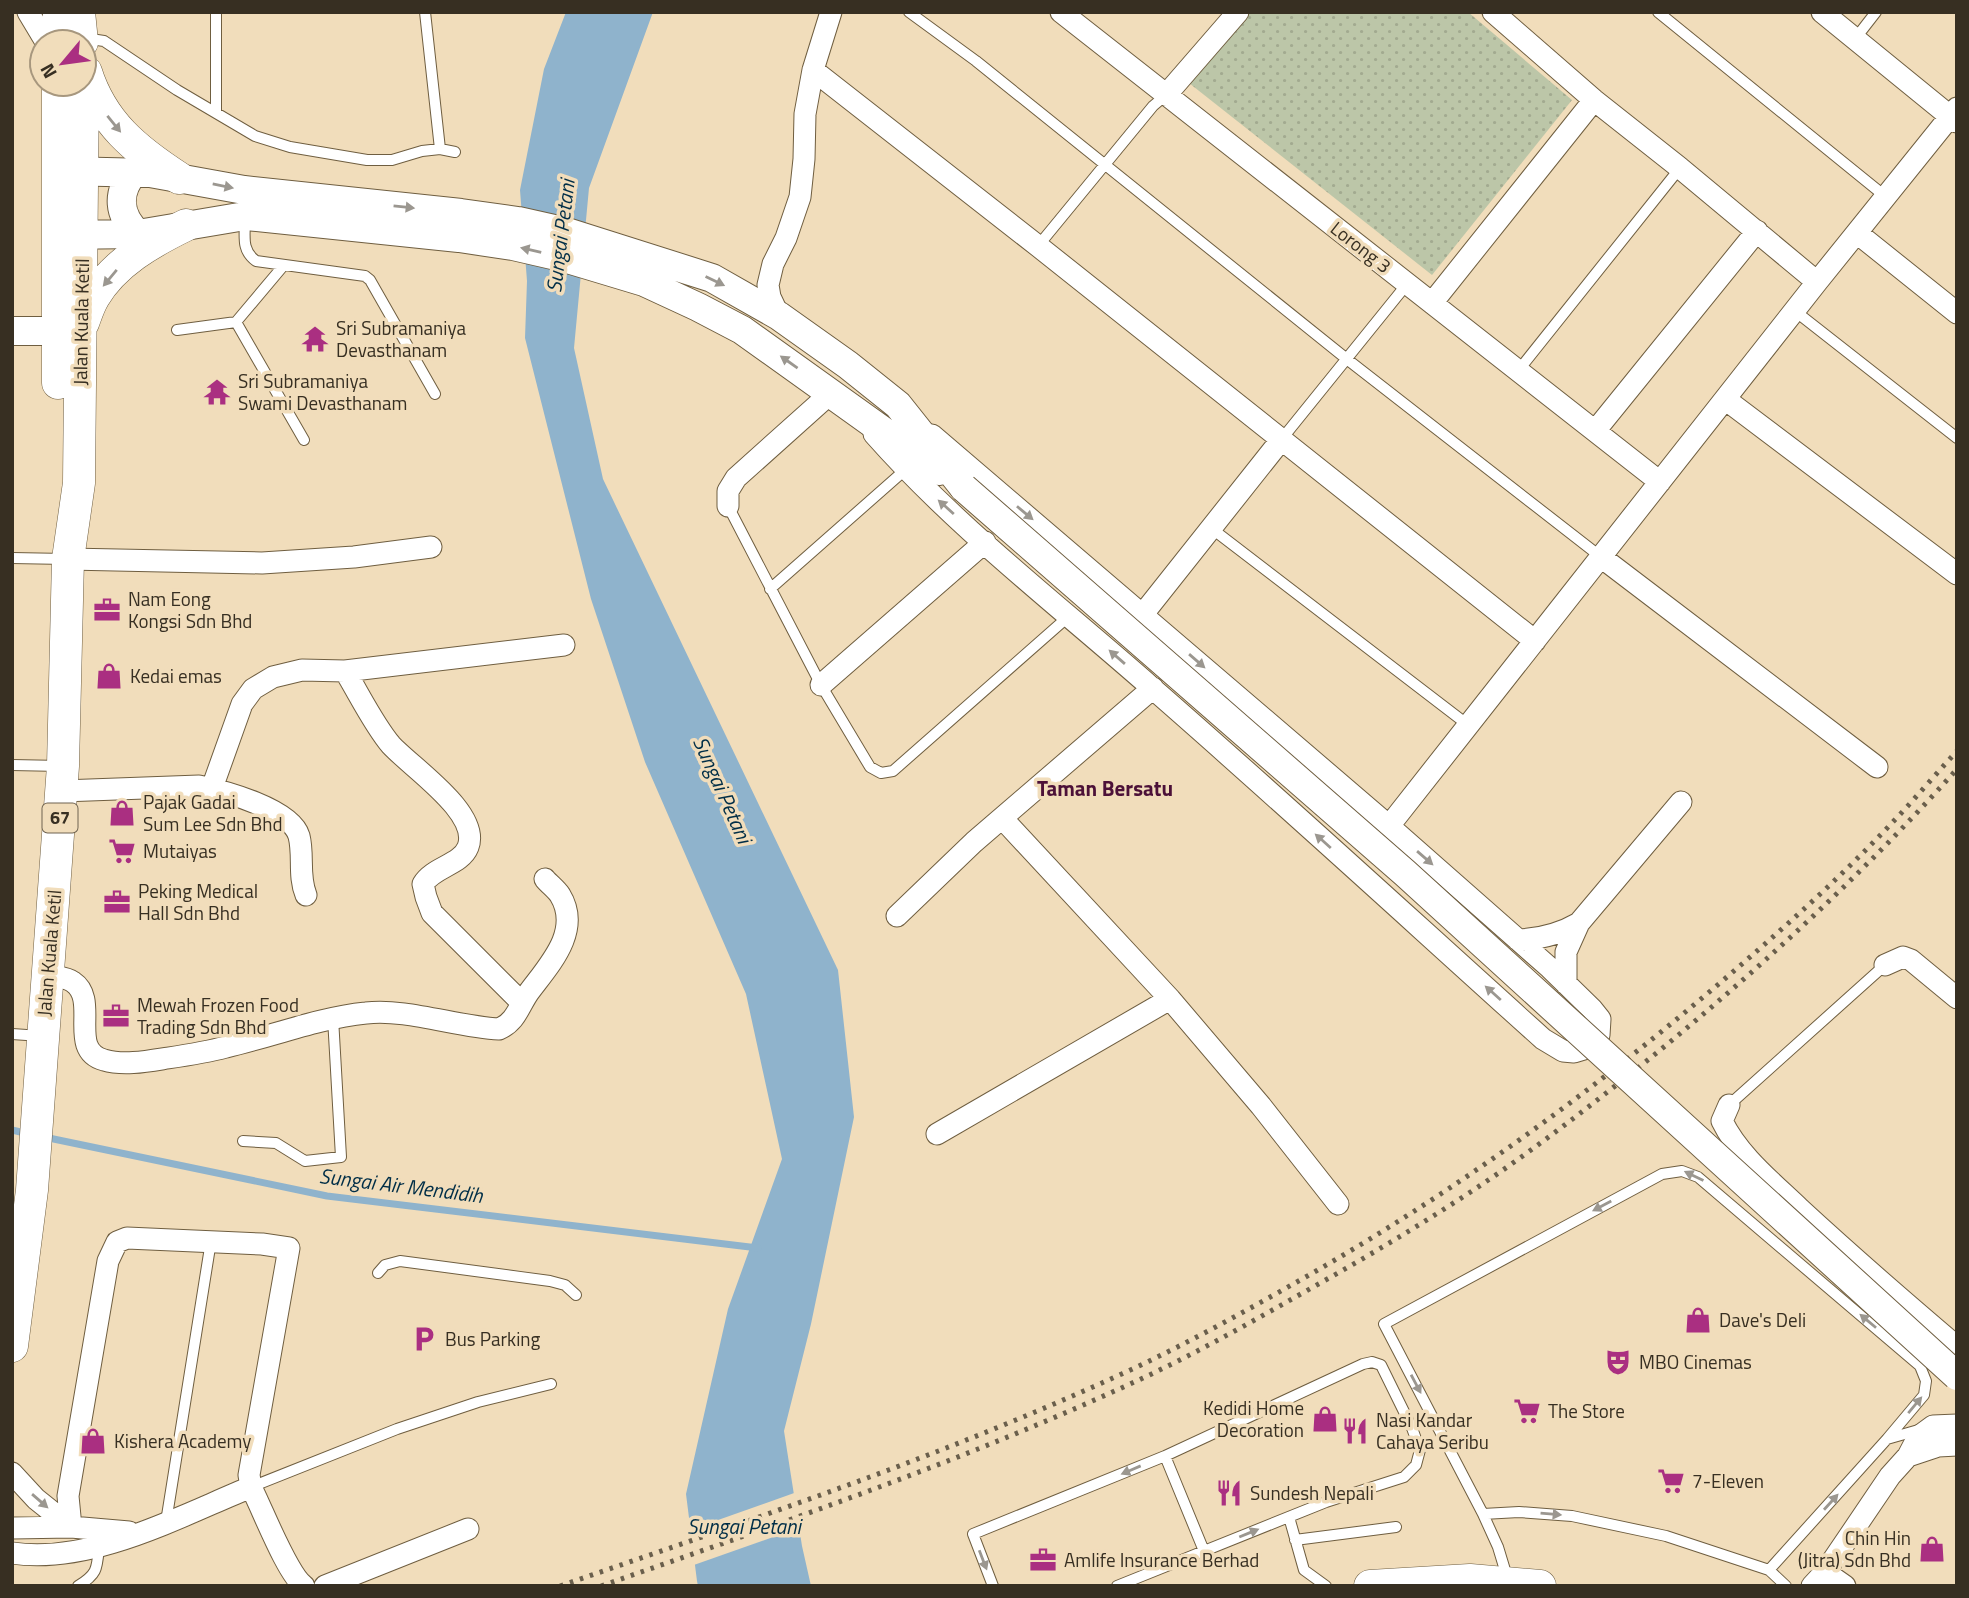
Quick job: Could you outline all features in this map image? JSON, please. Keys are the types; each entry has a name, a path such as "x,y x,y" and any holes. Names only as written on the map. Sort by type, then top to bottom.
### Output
{"main road":[{"path":"59,12 70,28"},
{"name":"Jalan Kuala Ketil","path":"60,98 71,171"},
{"name":"Jalan Kuala Ketil","path":"12,1346 32,1190 39,1076 27,1035 48,975 63,778 68,559 60,479 69,331 71,171 81,98"},
{"path":"97,98 111,122 142,154 179,178"},
{"path":"69,331 119,267 150,243 186,225"},
{"path":"1370,1586 1470,1580 1540,1586"}],"street":[{"path":"28,12 38,28"},
{"path":"779,316 770,297 768,285 773,264 786,238 800,197 805,114 813,70 831,12"},
{"name":"Lorong 3","path":"1061,12 1660,482"},
{"path":"1166,94 1238,12"},
{"path":"1493,12 1594,100 1817,282"},
{"path":"1389,826 1817,282 1954,115 1822,12"},
{"path":"813,70 1535,641"},
{"path":"1432,303 1594,100"},
{"path":"71,171 134,172 179,178 561,257 712,278 779,316 898,405 1518,940 1600,1019 1600,1035 1593,1044 1574,1052 1563,1051 1543,1039 1153,688 905,470 870,430 859,412"},
{"path":"134,172 126,181 121,203 129,226 138,233"},
{"path":"71,236 138,233 245,216 335,212"},
{"path":"1595,431 1757,231"},
{"path":"1857,233 1957,313"},
{"path":"647,270 698,306 742,330 964,488 1405,873 1957,1376"},
{"path":"12,331 69,331"},
{"path":"728,506 728,491 736,478 832,392"},
{"path":"1725,399 1957,574"},
{"path":"898,405 964,488"},
{"path":"1143,614 1281,440"},
{"path":"821,685 985,542"},
{"path":"68,559 262,563 354,557 431,547"},
{"path":"1601,557 1877,767"},
{"path":"212,788 242,704 253,689 273,677 302,670 345,671 564,645"},
{"path":"345,671 390,744 458,809 469,825 469,845 464,854 428,875 423,884 432,913 522,1003"},
{"path":"897,916 974,842 1153,688"},
{"path":"63,778 212,788 281,815 293,824 299,837 301,884 306,895"},
{"path":"1566,984 1566,952 1579,923 1681,802"},
{"path":"1002,818 1170,999 1261,1106 1338,1204"},
{"path":"48,975 67,979 81,990 84,998 87,1047 94,1056 105,1061 150,1061 201,1053 333,1018 370,1012 499,1029 514,1019 522,1003 559,951 567,929 567,914 559,895 545,879"},
{"path":"1518,940 1535,940 1564,932 1579,923"},
{"path":"1885,965 1903,957 1911,960 1957,998"},
{"path":"937,1135 1170,999"},
{"path":"1729,1105 1722,1121 1729,1136 1758,1169 1860,1264 1957,1347"},
{"path":"71,1527 68,1496 108,1261 117,1242 127,1238 262,1244 289,1248 250,1464 251,1487 297,1580 304,1586"},
{"path":"1845,1586 1821,1581 1890,1476 1908,1456 1918,1437 1933,1426 1957,1424"},
{"path":"1908,1456 1938,1446 1957,1445"},
{"path":"12,1473 36,1499 71,1527"},
{"path":"12,1566 41,1556 99,1546 251,1487"},
{"path":"12,1528 71,1527 138,1533"},
{"path":"325,1586 468,1530"},
{"path":"12,1552 41,1556"}],"lane":[{"path":"216,12 216,113"},
{"path":"425,12 440,149"},
{"path":"909,12 976,61 1348,360 1601,557"},
{"path":"1658,12 1886,197"},
{"path":"1855,39 1876,12"},
{"path":"98,41 104,41 177,90 255,136 290,146 367,160 392,160 440,149 455,152"},
{"path":"1038,246 1107,166 1153,106 1166,94"},
{"path":"1518,371 1680,168"},
{"path":"245,216 244,246 248,255 256,261 365,276 370,280 435,394"},
{"path":"177,330 236,322 284,265"},
{"path":"1281,440 1407,284"},
{"path":"1795,311 1957,439"},
{"path":"236,322 304,440"},
{"path":"770,590 905,470"},
{"path":"728,506 821,685 870,767 881,773 893,771 1069,616"},
{"path":"1211,528 1468,725"},
{"path":"12,558 68,559"},
{"path":"12,765 63,778"},
{"path":"1729,1105 1885,965"},
{"path":"243,1141 276,1143 305,1161 341,1157 333,1018"},
{"path":"1509,1582 1498,1547 1483,1514 1384,1324 1662,1174 1682,1171 1698,1177 1920,1366 1926,1381 1924,1395 1769,1570"},
{"path":"166,1522 211,1241"},
{"path":"377,1273 386,1265 400,1261 550,1281 565,1285 576,1295"},
{"path":"993,1586 973,1534 1165,1457 1363,1364 1372,1362 1381,1365 1420,1450 1416,1465 1404,1477 1326,1502 1117,1586"},
{"path":"251,1487 397,1429 478,1402 551,1384"},
{"path":"1887,1439 1933,1426"},
{"path":"1165,1457 1204,1551"},
{"path":"1483,1514 1519,1511 1572,1516 1667,1536 1769,1570 1786,1586"},
{"path":"1289,1517 1304,1570 1326,1586"},
{"path":"1296,1540 1396,1527"},
{"path":"78,1586 94,1575 99,1546"}],"green space":[{"path":"1247,12 1468,12 1572,100 1432,275 1189,83"}],"water":[{"name":"Sungai Petani","path":"566,12 653,12 589,188 574,348 603,479 838,970 854,1117 811,1324 784,1431 811,1586 698,1586 697,1581 686,1494 728,1309 782,1159 746,994 645,762 591,599 525,338 527,281 520,190 544,69"}],"pier":[{"path":"797,1492 802,1527 691,1566 687,1531"}],"waterway":[{"name":"Sungai Air Mendidih","path":"12,1130 29,1134"},
{"name":"Sungai Air Mendidih","path":"44,1137 327,1196 758,1248"}],"railway":[{"path":"560,1586 854,1483 1070,1397 1199,1336 1350,1251 1511,1146 1614,1069 1714,988 1869,847 1957,751"},
{"path":"601,1586 875,1489 1077,1408 1202,1348 1387,1244 1520,1158 1659,1051 1776,951 1850,881 1957,769"}],"place":[{"name":"Sri Subramaniya Devasthanam","path":"315,339"},
{"name":"Sri Subramaniya Swami Devasthanam","path":"217,392"},
{"name":"Nam Eong Kongsi Sdn Bhd","path":"107,610"},
{"name":"Kedai emas","path":"109,676"},
{"name":"Pajak Gadai Sum Lee Sdn Bhd","path":"122,813"},
{"name":"Mutaiyas","path":"122,851"},
{"name":"Peking Medical Hall Sdn Bhd","path":"117,902"},
{"name":"Mewah Frozen Food Trading Sdn Bhd","path":"116,1016"},
{"name":"Dave's Deli","path":"1698,1320"},
{"name":"Bus Parking","path":"424,1339"},
{"name":"MBO Cinemas","path":"1618,1362"},
{"name":"The Store","path":"1527,1411"},
{"name":"Kedidi Home Decoration","path":"1325,1419"},
{"name":"Nasi Kandar Cahaya Seribu","path":"1355,1431"},
{"name":"Kishera Academy","path":"93,1441"},
{"name":"7-Eleven","path":"1671,1481"},
{"name":"Sundesh Nepali","path":"1229,1493"},
{"name":"Chin Hin (Jitra) Sdn Bhd","path":"1932,1549"},
{"name":"Amlife Insurance Berhad","path":"1043,1560"}],"district":[{"name":"Taman Bersatu","path":"1105,789"}]}
